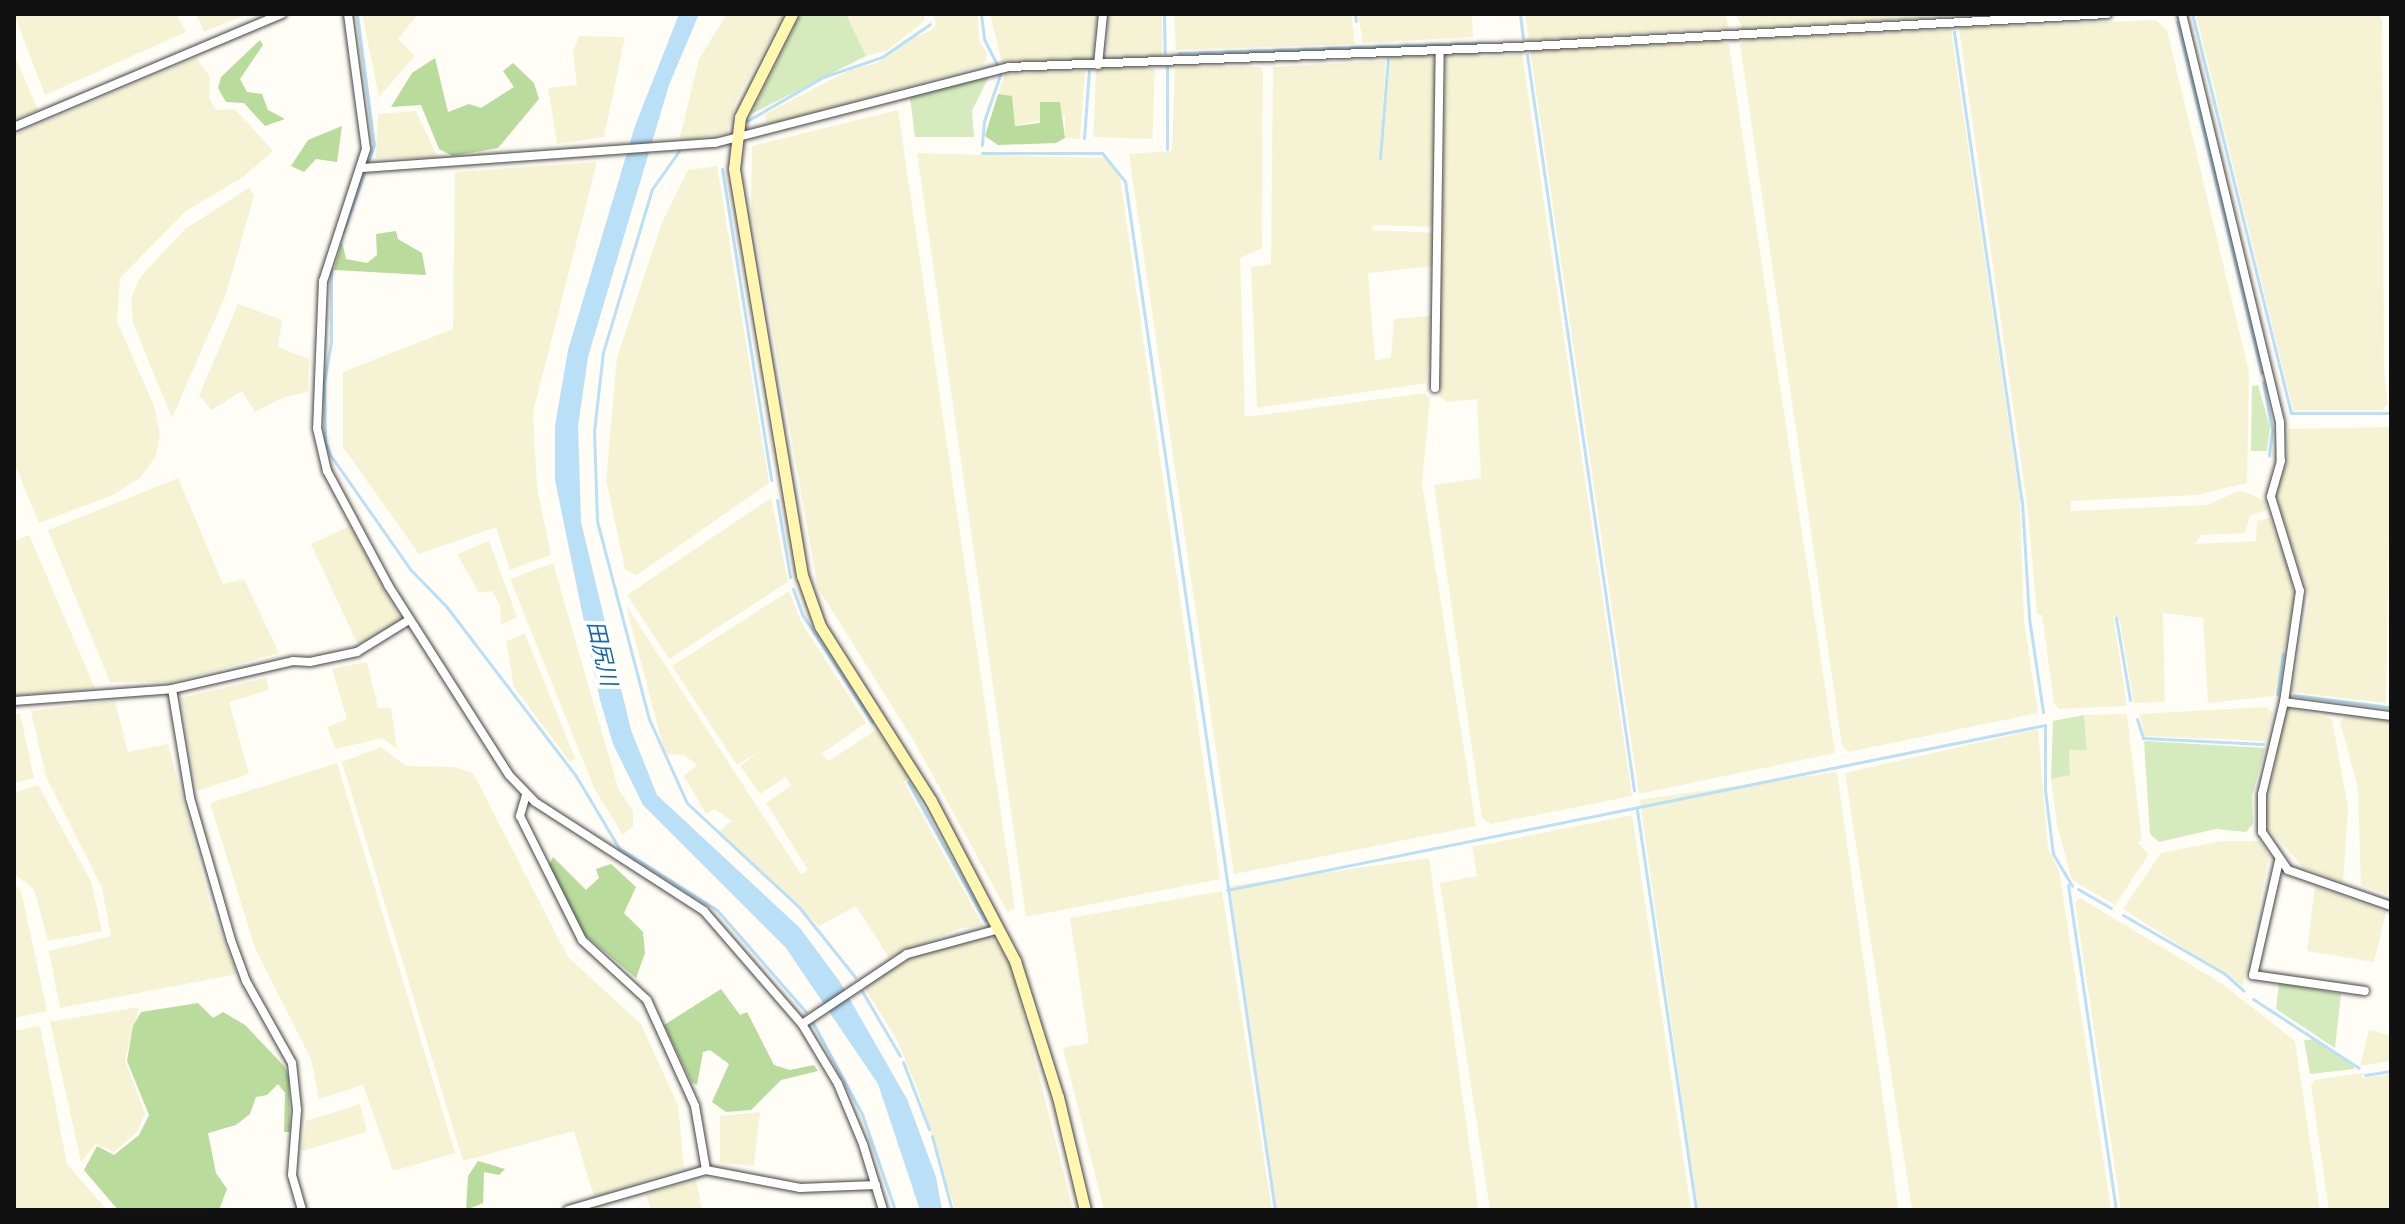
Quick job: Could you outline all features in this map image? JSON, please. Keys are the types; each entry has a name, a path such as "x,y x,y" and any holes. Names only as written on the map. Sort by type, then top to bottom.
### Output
{"street":[{"path":"14,127 282,14"},
{"path":"348,14 366,133 367,168 325,265 317,428 327,471 409,620 490,752 526,795 704,911 802,1024 838,1084 883,1210"},
{"path":"792,14 735,137 735,192 809,598 820,626 931,801 999,929 1034,1013 1085,1210"},
{"path":"1098,65 1103,14"},
{"path":"367,168 666,146 735,137 1009,67 1440,50 2107,14"},
{"path":"2182,14 2280,422 2281,461 2271,497 2293,559 2300,613 2260,816 2262,832 2279,861 2306,877 2391,906"},
{"path":"1435,388 1440,50"},
{"path":"14,701 172,689 293,661 310,662 357,652 409,620"},
{"path":"172,689 190,798 231,940 246,981 292,1063 297,1110 292,1175 302,1210"},
{"path":"2284,702 2391,716"},
{"path":"526,795 520,816 582,940 647,1000 695,1106 706,1170"},
{"path":"2279,861 2253,975 2365,991"},
{"path":"802,1024 907,954 999,929"},
{"path":"568,1210 706,1170 800,1188 876,1185"}],"shaded area":[{"path":"14,14 176,14 186,32 45,95"},
{"path":"196,14 248,14 204,32"},
{"path":"362,14 418,14 398,39 415,56 379,97"},
{"path":"727,14 784,14 736,101 727,133 679,141 699,59"},
{"path":"846,14 924,14 924,21 888,50 866,56"},
{"path":"933,14 978,14 979,41 987,53 984,65 768,125 765,114 850,70 877,63 910,39 932,30 936,25"},
{"path":"990,14 1097,14 1092,62 1002,63"},
{"path":"1108,14 1162,14 1162,58 1108,58"},
{"path":"1174,14 1351,14 1355,44 1176,50"},
{"path":"1358,14 1472,14 1473,37 1363,43"},
{"path":"1525,14 1726,14 1728,27 1529,40"},
{"path":"1735,14 1946,14 1947,17 1743,28"},
{"path":"2378,14 2382,20 2384,371 2388,404 2382,410 2293,410 2196,15"},
{"path":"2156,20 2167,30 2249,372 2247,483 2197,495 2071,501 2071,511 2207,505 2239,491 2251,494 2266,502 2267,510 2250,516 2245,533 2201,535 2195,544 2256,541 2257,521 2270,518 2292,581 2294,605 2274,696 2208,703 2203,618 2163,613 2165,702 2134,703 2120,621 2113,615 2127,706 2059,709 2054,704 2042,615 2037,614 2027,503 1959,28"},
{"path":"1951,30 2020,499 2024,621 2038,713 1848,752 1842,745 1740,45 1744,39"},
{"path":"579,36 625,37 604,137 557,144 548,88 577,85 573,52"},
{"path":"1721,41 1729,45 1835,753 1639,794 1530,50"},
{"path":"1480,53 1481,57 1522,54 1632,796 1491,824 1482,818 1434,485 1481,478 1477,399 1447,402 1439,396 1446,54"},
{"path":"14,54 38,110 14,119"},
{"path":"1430,55 1435,60 1436,222 1430,227 1373,225 1372,230 1435,233 1433,266 1368,273 1375,361 1391,357 1394,319 1431,316 1426,383 1257,408 1251,267 1271,264 1273,67 1386,61 1379,163 1391,57"},
{"path":"196,58 210,77 209,99 217,110 235,109 273,151 243,177 186,211 120,278 117,321 154,406 160,434 156,456 140,478 113,495 39,523 14,463 14,135"},
{"path":"1096,66 1155,68 1153,139 1094,137"},
{"path":"1175,67 1261,67 1263,72 1262,248 1240,258 1245,417 1425,393 1430,399 1422,483 1476,826 1234,874 1129,154 1172,151"},
{"path":"1085,71 1080,139 1065,138 1065,115 1014,126 998,94 1005,74"},
{"path":"898,110 1015,909 1007,911 914,741 818,588 751,209 752,146"},
{"path":"416,111 438,158 376,158 378,114"},
{"path":"917,153 1104,158 1120,177 1220,879 1026,917"},
{"path":"597,162 533,412 537,487 551,555 510,570 496,527 419,554 343,447 343,372 453,329 455,172"},
{"path":"717,166 769,483 637,575 625,570 606,480 617,358 661,225 688,170"},
{"path":"249,188 254,196 226,294 172,418 133,323 131,298 141,276 185,229"},
{"path":"238,304 282,320 278,347 309,359 308,392 284,397 255,412 242,391 212,410 199,396"},
{"path":"2391,427 2386,703 2292,692 2309,598 2276,495 2287,460 2288,429"},
{"path":"178,478 223,584 244,579 279,653 172,682 110,682 48,530"},
{"path":"771,498 788,582 669,659 627,595"},
{"path":"350,526 401,620 358,645 311,544"},
{"path":"29,535 95,688 14,696 14,541"},
{"path":"489,541 517,617 501,625 500,605 492,591 479,593 457,554"},
{"path":"553,563 618,788 633,811 633,826 623,835 594,788 510,579"},
{"path":"789,591 801,622 866,723 821,754 829,761 876,730 909,778 904,782 983,926 961,928 889,958 856,906 819,926 718,832 732,821 715,809 706,814 684,776 697,765 684,755 665,754 626,605 801,874 808,870 766,803 791,786 786,777 760,794 740,766 760,751 737,765 672,666"},
{"path":"525,634 575,758 570,762 514,687 506,641"},
{"path":"367,662 378,708 391,708 397,749 382,738 336,749 327,727 347,719 332,669"},
{"path":"266,678 269,690 229,702 249,774 197,791 181,698"},
{"path":"115,701 128,752 168,744 211,908 237,974 60,1008 49,951 111,936 102,888 46,777 31,711"},
{"path":"2266,707 2273,713 2265,741 2145,736 2139,714"},
{"path":"2286,707 2332,719 2348,808 2343,882 2303,867 2268,828 2266,811"},
{"path":"20,713 34,778 14,783 14,714"},
{"path":"2348,713 2391,719 2391,896 2361,885 2358,788 2340,722"},
{"path":"2127,714 2142,841 2137,842 2149,854 2115,905 2072,880 2057,825 2051,779 2070,774 2069,750 2087,749 2084,715"},
{"path":"2038,729 2048,849 2059,870 2111,1210 1912,1210 1845,773"},
{"path":"381,747 406,766 455,767 473,773 568,957 641,1024 678,1105 684,1168 594,1197 574,1131 463,1161 342,762"},
{"path":"337,763 455,1153 393,1171 363,1085 319,1099 311,1059 255,948 210,803"},
{"path":"1837,772 1899,1210 1698,1210 1640,800"},
{"path":"38,785 91,881 102,931 48,941 34,889 14,874 14,793"},
{"path":"1632,815 1691,1210 1490,1210 1440,883 1477,876 1472,847"},
{"path":"2222,841 2260,841 2269,856 2243,986 2123,909 2161,853"},
{"path":"1429,858 1478,1210 1275,1210 1230,886"},
{"path":"14,885 21,890 47,1011 14,1018"},
{"path":"2315,886 2386,912 2374,962 2307,951"},
{"path":"1222,891 1272,1210 1104,1210 1063,1048 1089,1043 1070,918"},
{"path":"2080,898 2221,983 2295,1041 2320,1210 2121,1210 2075,903"},
{"path":"992,936 1011,966 1073,1210 955,1210 918,1091 897,1040 864,987 913,957"},
{"path":"139,1007 125,1060 145,1114 137,1132 114,1152 96,1144 81,1162 50,1022"},
{"path":"40,1026 67,1164 107,1210 14,1210 14,1031"},
{"path":"2369,1030 2391,1036 2391,1061 2360,1066"},
{"path":"2362,1073 2363,1078 2391,1074 2391,1210 2329,1210 2311,1086 2314,1080"},
{"path":"360,1104 367,1132 302,1151 306,1121"},
{"path":"760,1112 754,1166 720,1163 720,1116"},
{"path":"696,1180 702,1210 651,1210 646,1194"}],"green space":[{"path":"801,14 846,14 866,56 751,114"},
{"path":"260,40 263,45 240,79 247,92 262,94 268,110 285,119 265,126 244,103 226,102 218,88 221,77"},
{"path":"435,58 448,112 469,104 481,108 514,87 503,71 513,63 534,83 539,99 498,148 453,156 439,149 421,105 391,107 412,73"},
{"path":"989,76 972,111 974,137 915,137 910,97"},
{"path":"998,94 1012,96 1015,126 1040,123 1040,102 1060,102 1065,138 1056,143 998,145 985,136"},
{"path":"342,126 337,162 316,159 304,172 291,166 308,140"},
{"path":"396,231 398,239 422,253 426,275 334,270 342,242 346,259 367,263 377,255 376,234"},
{"path":"2258,385 2270,427 2267,451 2251,451 2252,386"},
{"path":"2084,715 2087,750 2069,750 2070,775 2051,779 2053,721"},
{"path":"2144,741 2265,748 2252,796 2253,824 2246,832 2216,829 2159,842 2150,834"},
{"path":"553,857 586,890 599,878 596,869 611,864 636,887 624,913 643,932 645,953 636,978 584,934 549,865"},
{"path":"2279,983 2341,994 2335,1048 2276,1009"},
{"path":"721,989 740,1015 747,1012 774,1065 790,1070 814,1065 818,1071 781,1080 751,1110 726,1112 712,1102 729,1064 710,1050 703,1052 697,1085 692,1083 664,1025"},
{"path":"198,1003 213,1018 223,1012 245,1025 284,1066 289,1077 290,1132 284,1132 285,1093 278,1084 267,1095 256,1097 250,1114 236,1125 208,1133 216,1173 227,1189 219,1210 118,1210 84,1170 97,1146 114,1155 139,1135 149,1115 127,1061 133,1026 141,1012"},
{"path":"2317,1039 2354,1069 2310,1074 2304,1040"},
{"path":"478,1161 505,1169 499,1175 484,1172 483,1203 466,1210 468,1176"}],"water":[{"name":"田尻川","path":"679,14 699,14 669,85 588,357 578,426 581,522 631,730 657,795 800,928 840,982 907,1099 936,1177 942,1210 920,1210 878,1084 786,948 643,805 613,744 600,700 555,480 555,426 568,350 635,126"}],"waterway":[{"path":"343,232 374,145 357,14"},
{"path":"981,14 984,39 1001,72 984,121 982,145"},
{"path":"1164,14 1165,53"},
{"path":"1355,14 1356,21"},
{"path":"1520,14 1523,38"},
{"path":"2193,17 2291,413 2391,413"},
{"path":"2177,22 2261,373"},
{"path":"747,121 823,77 882,57 930,24"},
{"path":"1954,32 2022,502 2029,618 2043,712"},
{"path":"1179,53 1477,43"},
{"path":"1527,55 1634,790"},
{"path":"1380,158 1388,59"},
{"path":"1167,67 1167,149"},
{"path":"1084,138 1089,70"},
{"path":"679,151 652,189 603,352 594,431 597,521 649,719 687,803 799,907 855,977"},
{"path":"982,153 1102,153 1125,181 1275,1210"},
{"path":"722,169 771,480"},
{"path":"331,269 331,342 324,382 325,442 331,456 410,569 446,606 576,776 619,848 717,910 806,1012"},
{"path":"2263,382 2272,430 2269,456"},
{"path":"777,500 790,577"},
{"path":"793,589 802,614 872,722"},
{"path":"2116,618 2130,700"},
{"path":"2277,694 2283,653"},
{"path":"2294,695 2389,707"},
{"path":"2137,719 2143,738 2263,744"},
{"path":"1227,890 2045,725 2045,790 2053,854 2072,886"},
{"path":"908,782 985,921"},
{"path":"1637,810 1696,1210"},
{"path":"2068,885 2116,1210"},
{"path":"2078,889 2111,908"},
{"path":"2123,915 2225,974 2244,991"},
{"path":"862,991 900,1056"},
{"path":"2253,999 2359,1068"},
{"path":"813,1023 862,1114 895,1210"},
{"path":"903,1062 929,1129"},
{"path":"2365,1075 2391,1071"},
{"path":"932,1136 952,1210"}]}
